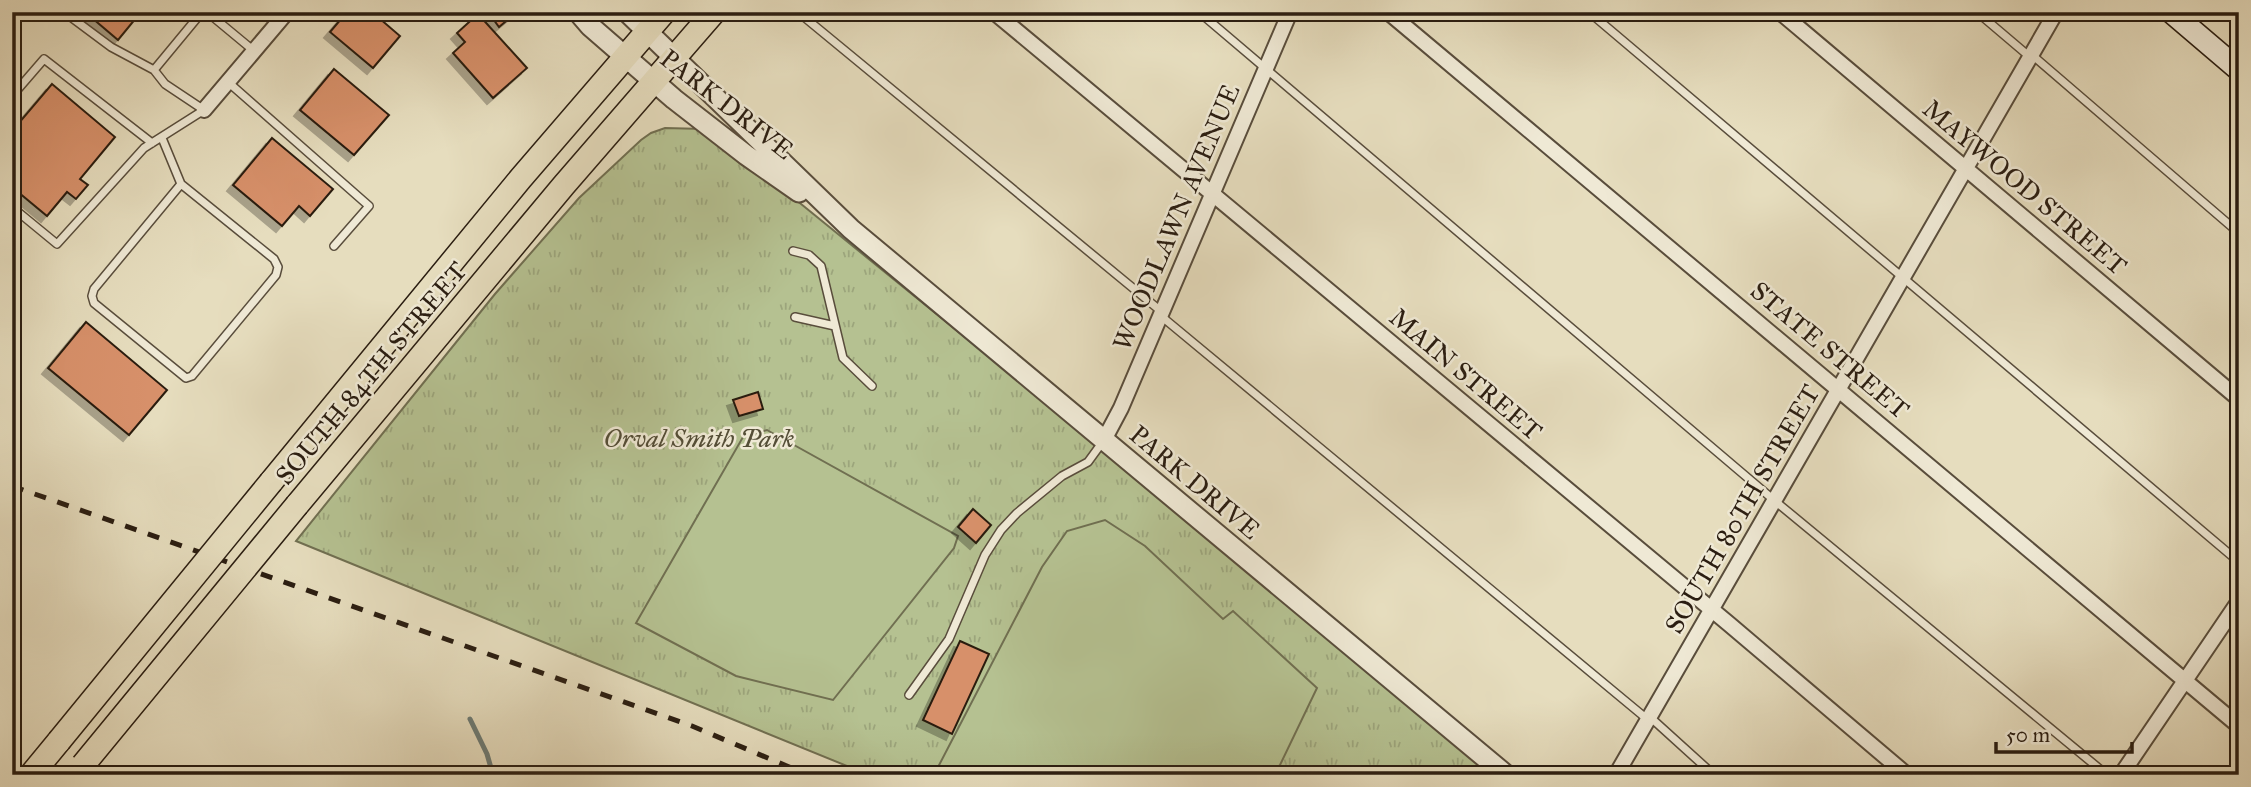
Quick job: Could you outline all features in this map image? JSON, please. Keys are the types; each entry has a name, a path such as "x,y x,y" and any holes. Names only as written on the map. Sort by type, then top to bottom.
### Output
{"main road":[{"name":"SOUTH 84TH STREET","path":"31,775 521,178 664,12"},
{"name":"SOUTH 84TH STREET","path":"79,770 564,185 714,12"},
{"path":"2171,12 2239,70"}],"street":[{"path":"204,110 287,12"},
{"name":"PARK DRIVE","path":"578,12 654,82 746,155 851,229"},
{"name":"PARK DRIVE","path":"626,12 851,229 1506,775"},
{"name":"MAIN STREET","path":"994,12 1907,775"},
{"name":"WOODLAWN AVENUE","path":"1104,440 1121,408 1290,12"},
{"name":"STATE STREET","path":"1388,12 2239,726"},
{"name":"MAYWOOD STREET","path":"1780,12 2239,399"},
{"name":"SOUTH 80TH STREET","path":"1616,775 2056,12"},
{"path":"2122,775 2239,601"}],"lane":[{"path":"12,207 57,244 144,148 204,110 165,84 154,70 111,47 64,12"},
{"path":"154,70 204,12 254,52"},
{"path":"798,12 1714,775"},
{"path":"1199,12 1775,501 2106,775"},
{"path":"1589,12 2239,562"},
{"path":"1977,12 2239,233"},
{"path":"12,96 44,58 152,144"},
{"path":"229,82 369,206 334,246"},
{"path":"162,138 181,184 274,259 278,267 276,275 192,376 186,379 94,303 92,296 94,289 181,184"},
{"path":"793,251 809,255 821,266 843,358 872,386"},
{"path":"794,317 835,327"},
{"path":"909,695 949,639 985,555 1001,530 1017,513 1062,476 1088,463 1104,440"}],"green space":[{"name":"Orval Smith Park","path":"665,128 704,129 753,165 1078,429 1492,775 942,775 936,772 929,775 869,775 296,541 495,294 579,198 641,140"},
{"path":"767,430 958,536 954,548 833,700 736,676 636,623 743,437"},
{"path":"1105,520 1145,546 1223,619 1233,611 1317,688 1280,765 1269,775 942,775 936,771 1042,567 1067,531"}],"building":[{"path":"85,12 141,12 118,40"},
{"path":"347,12 372,12 400,36 373,68 330,32"},
{"path":"488,12 517,12 499,27"},
{"path":"478,14 527,68 493,98 453,53 465,42 457,33"},
{"path":"334,69 389,115 354,155 300,110"},
{"path":"52,84 115,137 80,179 88,185 76,199 67,192 47,216 12,187 12,131"},
{"path":"272,138 333,189 310,216 299,206 282,226 233,185"},
{"path":"86,322 167,390 129,435 48,368"},
{"path":"758,392 763,409 739,416 733,400"},
{"path":"973,509 991,525 976,543 958,527"},
{"path":"960,641 989,654 952,734 923,720"}],"waterway":[{"path":"470,719 487,754 493,775"}],"railway":[{"path":"12,486 692,726 808,775"}]}
